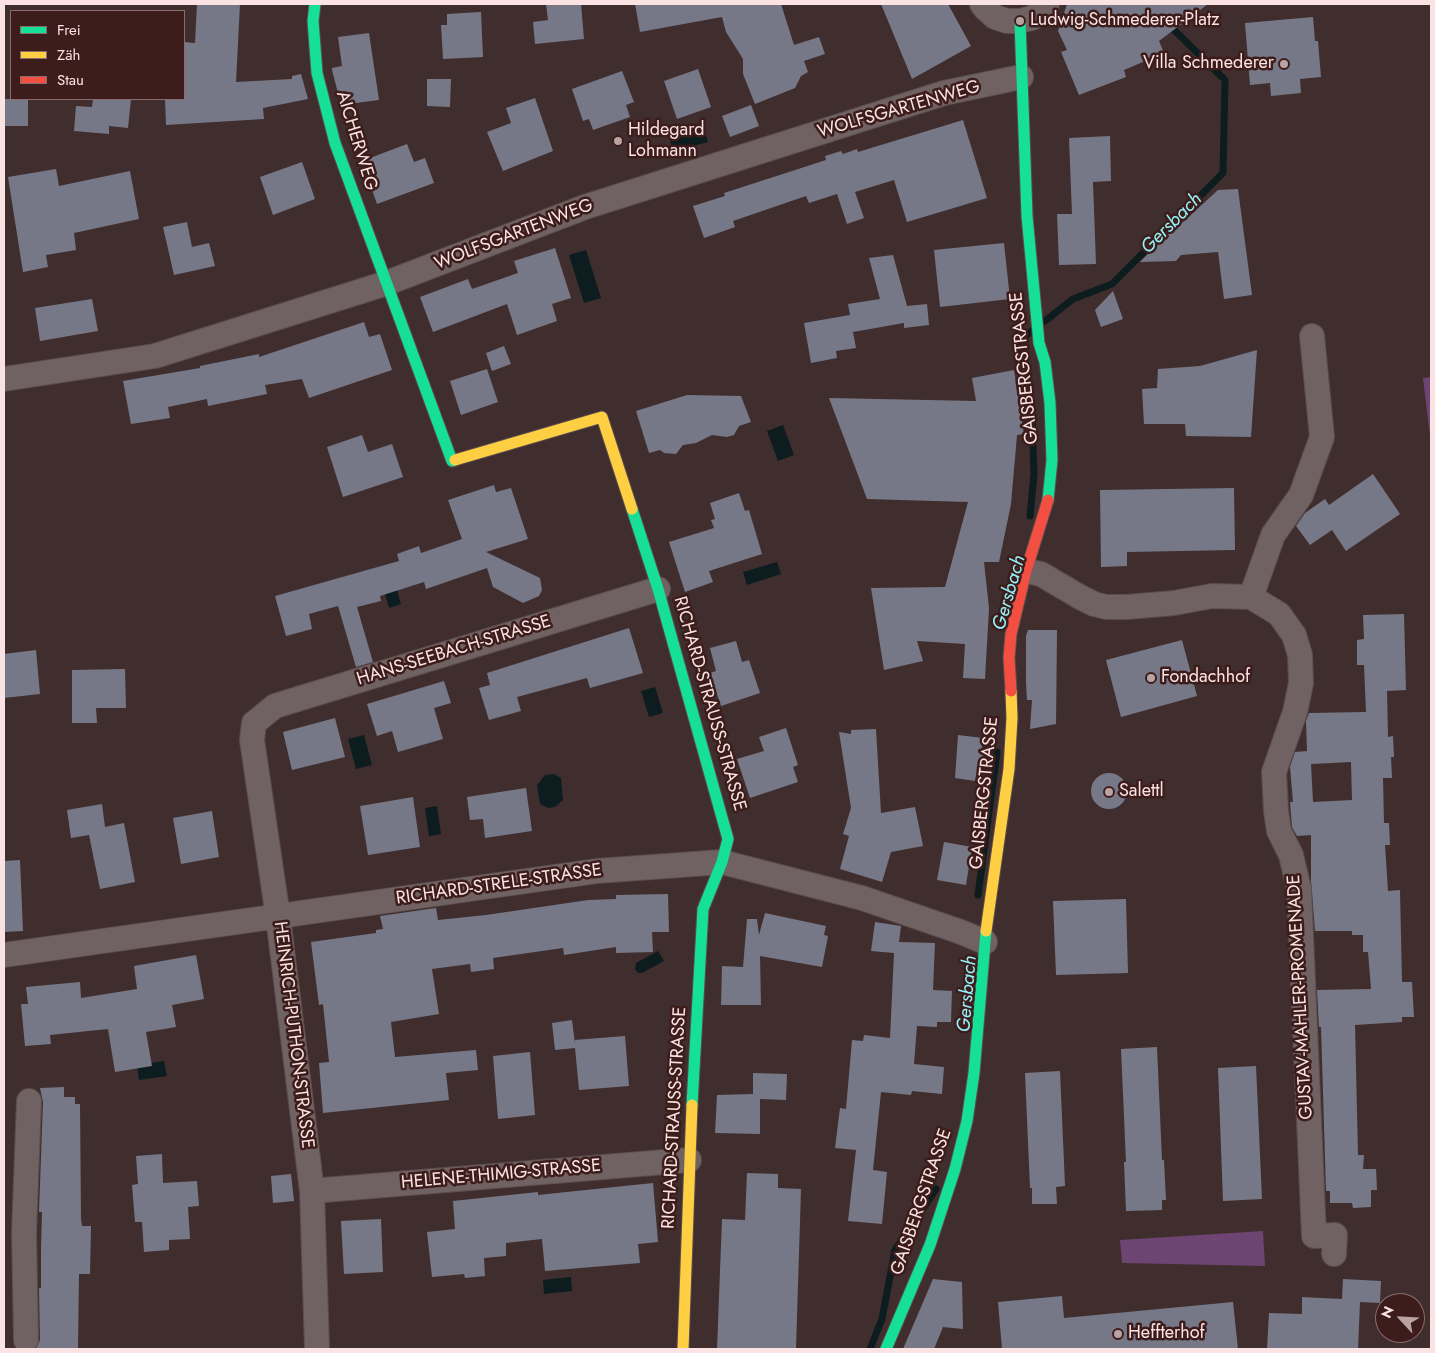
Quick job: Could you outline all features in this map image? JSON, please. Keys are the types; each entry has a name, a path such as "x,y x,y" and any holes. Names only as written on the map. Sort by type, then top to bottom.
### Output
{"street":[{"name":"AICHERWEG","path":"315,4 313,21 319,82 335,143 386,284"},
{"path":"982,4 995,17 1007,21 1020,21 1032,18 1047,4"},
{"name":"GAISBERGSTRASSE","path":"886,1349 930,1245 955,1169 967,1121 974,1073 985,942 1009,769 1012,718 1009,658 1011,634 1026,571 1048,500 1052,460 1050,403 1045,362 1039,343 1027,216 1020,21"},
{"name":"WOLFSGARTENWEG","path":"4,379 155,356 386,284 585,206 944,93 1021,77"},
{"name":"RICHARD-STRAUSS-STRASSE","path":"386,284 452,461 602,417 658,589 728,839 722,862 703,909 689,1160 683,1349"},
{"path":"1251,597 1273,535 1301,495 1322,437 1312,336"},
{"name":"GUSTAV-MAHLER-PROMENADE","path":"1026,571 1041,574 1087,600 1106,607 1174,603 1212,596 1251,597 1279,614 1294,634 1300,655 1301,683 1295,712 1274,772 1276,811 1279,831 1291,855 1299,889 1314,1236 1336,1235 1334,1254"},
{"name":"HANS-SEEBACH-STRASSE","path":"254,723 275,706 658,589"},
{"name":"HEINRICH-PUTHON-STRASSE","path":"254,723 252,740 278,917 312,1191 318,1349"},
{"name":"RICHARD-STRELE-STRASSE","path":"4,955 597,870 722,862 862,898 985,942"},
{"path":"26,1340 14,1232 29,1100"},
{"name":"HELENE-THIMIG-STRASSE","path":"312,1191 689,1160"}],"shaded area":[{"path":"703,126 708,142 673,151 669,136"},
{"path":"586,250 601,298 584,303 569,255"},
{"path":"1431,377 1431,444 1423,378"},
{"path":"783,425 794,455 778,461 767,431"},
{"path":"777,562 781,574 747,585 743,572"},
{"path":"394,580 401,604 389,608 382,584"},
{"path":"655,687 663,713 649,717 641,691"},
{"path":"364,735 372,765 356,769 348,739"},
{"path":"554,774 561,778 563,800 555,807 548,808 540,804 537,785 545,775"},
{"path":"437,806 441,834 429,836 425,808"},
{"path":"658,951 664,961 642,973 638,973 635,969 636,963"},
{"path":"164,1061 167,1076 139,1080 137,1065"},
{"path":"1263,1231 1265,1266 1122,1263 1120,1240"},
{"path":"571,1277 572,1291 544,1294 543,1280"}],"building":[{"path":"197,4 240,4 236,82 292,79 292,76 301,74 308,99 263,108 264,119 166,125 165,100 185,100 185,42 195,43"},
{"path":"546,4 581,4 584,39 535,44 533,22 548,20"},
{"path":"635,4 781,4 794,45 819,37 825,54 804,61 808,72 801,76 795,88 755,104 743,74 743,59 726,32 722,17 640,32"},
{"path":"881,4 948,4 971,46 912,79"},
{"path":"1067,4 1208,4 1159,41 1164,53 1124,70 1126,77 1079,95 1061,52 1067,50 1058,31"},
{"path":"481,12 483,57 443,59 441,25 447,25 447,14"},
{"name":"Villa Schmederer","path":"1313,17 1315,41 1318,41 1321,77 1300,79 1301,93 1271,96 1270,83 1250,85 1245,23"},
{"path":"369,33 379,100 348,104 346,91 338,93 332,70 332,68 342,66 338,37"},
{"path":"698,69 711,107 677,119 664,81"},
{"path":"622,71 634,102 626,105 630,117 593,130 589,119 583,121 572,89"},
{"path":"427,79 451,79 450,107 427,106"},
{"path":"535,98 553,151 503,171 487,132 511,123 506,108"},
{"path":"4,99 28,100 28,126 4,126"},
{"path":"93,100 131,100 128,128 109,126 109,134 74,131 76,106 92,107"},
{"path":"751,105 759,126 730,137 722,116"},
{"path":"963,120 987,198 907,222 894,180 855,192 864,218 847,224 837,194 809,203 806,196 733,221 735,227 704,238 693,206 725,196 724,193 826,160 825,156 841,151 843,154 857,149 858,152"},
{"path":"1110,136 1111,181 1093,182 1096,264 1059,265 1057,214 1072,214 1069,138"},
{"path":"407,144 414,162 425,158 434,183 377,204 362,161"},
{"path":"302,162 315,199 273,215 260,177"},
{"path":"56,169 59,186 130,171 139,219 74,233 76,250 46,255 48,267 23,272 8,177"},
{"path":"1238,189 1252,295 1224,299 1218,252 1181,255 1176,261 1140,262 1170,231 1171,233 1218,190"},
{"path":"187,222 192,247 209,243 215,266 174,275 163,227"},
{"path":"1004,243 1010,299 940,307 934,250"},
{"path":"555,248 571,298 552,304 557,321 517,335 507,304 433,332 420,297 468,279 472,289 518,273 514,261"},
{"path":"893,255 907,306 927,304 929,325 904,328 904,323 853,332 856,348 836,351 837,358 811,363 804,323 850,315 848,304 880,299 869,258"},
{"path":"1113,291 1123,319 1101,327 1095,310"},
{"path":"92,299 98,331 40,341 35,308"},
{"path":"364,322 369,337 380,334 392,370 309,398 302,379 265,385 267,394 208,406 207,399 168,407 170,418 131,424 123,381 200,368 200,366 259,354 259,357"},
{"path":"504,346 511,364 492,371 486,353"},
{"path":"1257,350 1251,437 1186,436 1185,424 1144,424 1142,389 1157,388 1158,369 1200,366"},
{"path":"487,369 498,402 461,415 450,381"},
{"path":"1014,370 1024,434 1017,435 1011,504 999,562 984,562 989,608 985,679 963,678 965,644 917,641 923,661 884,670 871,588 945,587 968,502 867,499 829,398 976,401 972,378"},
{"path":"687,395 741,396 751,422 739,426 734,435 727,437 712,435 696,443 683,445 676,454 664,453 660,450 649,453 636,411"},
{"path":"362,435 368,452 392,444 403,477 343,497 327,447"},
{"path":"1373,474 1400,514 1346,551 1332,530 1310,545 1296,526 1305,513 1325,499 1329,505"},
{"path":"494,485 496,492 511,488 528,539 486,552 540,578 542,590 539,596 523,603 493,587 487,568 426,589 424,582 380,596 381,601 357,607 373,662 356,667 338,606 309,614 312,629 286,636 275,596 399,561 397,554 419,546 421,553 462,539 448,500"},
{"path":"1234,488 1235,550 1127,552 1127,566 1101,567 1100,490"},
{"path":"739,493 745,511 749,510 762,554 709,571 713,582 685,592 669,542 714,528 711,520 715,519 710,503"},
{"path":"1404,614 1406,690 1387,691 1388,737 1393,736 1394,757 1391,757 1392,778 1383,778 1384,823 1389,823 1390,845 1385,845 1388,891 1400,890 1402,982 1412,982 1414,1017 1402,1017 1402,1022 1355,1025 1358,1155 1364,1155 1363,1169 1376,1169 1377,1190 1371,1190 1371,1207 1353,1208 1352,1203 1330,1203 1330,1191 1326,1191 1321,1027 1319,1027 1317,990 1371,989 1368,952 1363,952 1363,935 1352,935 1352,931 1315,931 1311,881 1311,835 1297,836 1292,827 1290,802 1293,802 1290,767 1295,752 1307,751 1306,721 1309,713 1366,712 1364,665 1357,665 1357,640 1364,639 1363,615","holes":["1351,762 1352,800 1313,802 1311,764"]},
{"path":"629,628 643,673 590,688 587,678 517,697 521,711 489,720 479,688 490,685 487,673"},
{"path":"1028,630 1057,630 1056,724 1030,729 1032,700 1027,700 1026,683 1026,636"},
{"name":"Fondachhof","path":"1182,640 1197,696 1121,717 1106,660"},
{"path":"736,641 742,662 749,660 760,693 721,706 710,673 716,671 710,648"},
{"path":"36,650 40,694 4,698 4,654"},
{"path":"125,669 126,708 96,708 97,723 72,723 72,670"},
{"path":"444,681 451,703 434,708 443,739 398,752 392,731 377,736 367,704"},
{"path":"335,718 345,757 292,770 283,732"},
{"path":"786,728 798,765 793,767 798,782 750,798 737,759 764,751 759,737"},
{"path":"876,729 881,813 915,807 923,846 891,852 882,882 840,869 849,836 843,834 851,808 839,732 851,734 851,730"},
{"path":"958,735 983,738 981,755 984,755 981,776 976,775 975,781 955,778"},
{"name":"Salettl","path":"1109,773 1121,779 1127,791 1121,803 1109,809 1097,803 1091,791 1097,779"},
{"path":"526,788 532,831 485,838 483,819 470,820 467,797"},
{"path":"413,797 420,847 368,855 360,806"},
{"path":"102,804 105,827 124,823 135,882 100,889 89,835 71,838 67,810"},
{"path":"212,811 219,857 181,864 173,818"},
{"path":"944,842 972,847 966,885 937,880"},
{"path":"20,860 23,931 4,932 4,861"},
{"path":"668,894 669,932 652,932 653,952 616,953 616,947 564,955 563,948 493,958 494,969 471,972 470,964 432,969 439,1014 391,1022 395,1057 476,1050 478,1070 446,1073 449,1100 323,1113 319,1063 329,1062 323,1004 319,1005 311,942 376,933 376,930 383,929 380,916 436,908 438,920 588,900 616,899 616,895"},
{"path":"1126,899 1128,973 1056,975 1053,901"},
{"path":"765,913 826,926 824,935 828,936 822,967 760,956 761,1005 721,1005 722,966 743,967 747,919 757,919 759,935"},
{"path":"875,922 901,926 899,942 935,943 933,990 952,991 951,1022 937,1022 937,1027 917,1026 914,1064 944,1067 942,1094 912,1091 911,1095 881,1092 873,1170 887,1172 882,1224 848,1221 856,1150 835,1148 840,1108 846,1109 852,1040 863,1041 864,1035 890,1038 894,953 871,951"},
{"path":"196,955 204,999 172,1005 176,1027 146,1032 152,1066 115,1072 108,1029 50,1035 51,1044 25,1046 21,1004 28,1004 26,987 80,982 81,998 137,989 134,966"},
{"path":"572,1020 574,1040 625,1036 629,1086 579,1090 575,1048 555,1050 552,1023"},
{"path":"1157,1047 1162,1160 1164,1160 1166,1200 1162,1200 1162,1210 1126,1211 1124,1162 1126,1162 1121,1049"},
{"path":"530,1052 535,1115 498,1119 493,1056"},
{"path":"1256,1066 1262,1199 1223,1201 1218,1068"},
{"path":"1060,1071 1065,1186 1056,1187 1057,1204 1032,1204 1025,1073"},
{"path":"753,1073 787,1074 786,1100 760,1099 760,1134 715,1133 717,1095 753,1094"},
{"path":"64,1087 64,1097 75,1097 75,1104 80,1104 81,1219 82,1226 91,1226 90,1274 79,1274 78,1349 36,1349 40,1340 39,1288 41,1288 42,1212 39,1212 43,1102 40,1088"},
{"path":"162,1154 163,1183 197,1181 199,1206 188,1207 190,1239 169,1240 169,1250 144,1252 142,1222 135,1222 132,1185 138,1184 136,1156"},
{"path":"747,1173 778,1174 778,1188 801,1189 796,1349 717,1349 722,1219 745,1220"},
{"path":"291,1174 294,1201 273,1203 271,1176"},
{"path":"653,1183 658,1242 638,1244 640,1263 545,1271 542,1239 506,1243 506,1256 484,1258 485,1276 465,1278 464,1274 432,1277 427,1232 455,1229 453,1201 538,1192 538,1195"},
{"path":"381,1219 383,1272 344,1274 341,1221"},
{"path":"933,1279 962,1282 963,1329 943,1327 934,1349 903,1349"},
{"path":"1343,1279 1381,1281 1380,1293 1375,1293 1375,1303 1360,1302 1358,1349 1267,1349 1269,1313 1302,1314 1302,1297 1342,1299"},
{"name":"Heffterhof","path":"1062,1296 1064,1318 1233,1302 1238,1349 1002,1349 998,1302"}],"waterway":[{"name":"Gersbach","path":"1045,321 1073,299 1112,284 1223,173 1225,80 1169,25"},
{"name":"Gersbach","path":"1030,516 1034,474 1032,417 1020,340 1032,331"},
{"name":"Gersbach","path":"978,895 997,752"},
{"name":"Gersbach","path":"870,1349 882,1319 895,1250 936,1189"}],"traffic: fast":[{"path":"315,4 313,21 317,73 335,143 452,461 455,460"},
{"path":"1020,21 1027,216 1039,343 1045,362 1050,403 1052,460 1048,500"},
{"path":"632,509 658,589 728,839 722,862 703,909 692,1105"},
{"path":"886,1349 930,1245 955,1169 967,1121 974,1073 986,931"}],"traffic: slow":[{"path":"455,460 602,417 632,509"},
{"path":"986,931 1009,769 1012,718 1011,691"},
{"path":"683,1349 692,1105"}],"traffic: jam":[{"path":"1011,691 1009,658 1011,634 1026,571 1048,500"}],"place":[{"name":"Ludwig-Schmederer-Platz","path":"1020,21"},
{"name":"Villa Schmederer","path":"1284,64"},
{"name":"Hildegard Lohmann","path":"618,141"},
{"name":"Fondachhof","path":"1151,678"},
{"name":"Salettl","path":"1109,792"},
{"name":"Heffterhof","path":"1118,1334"}]}
